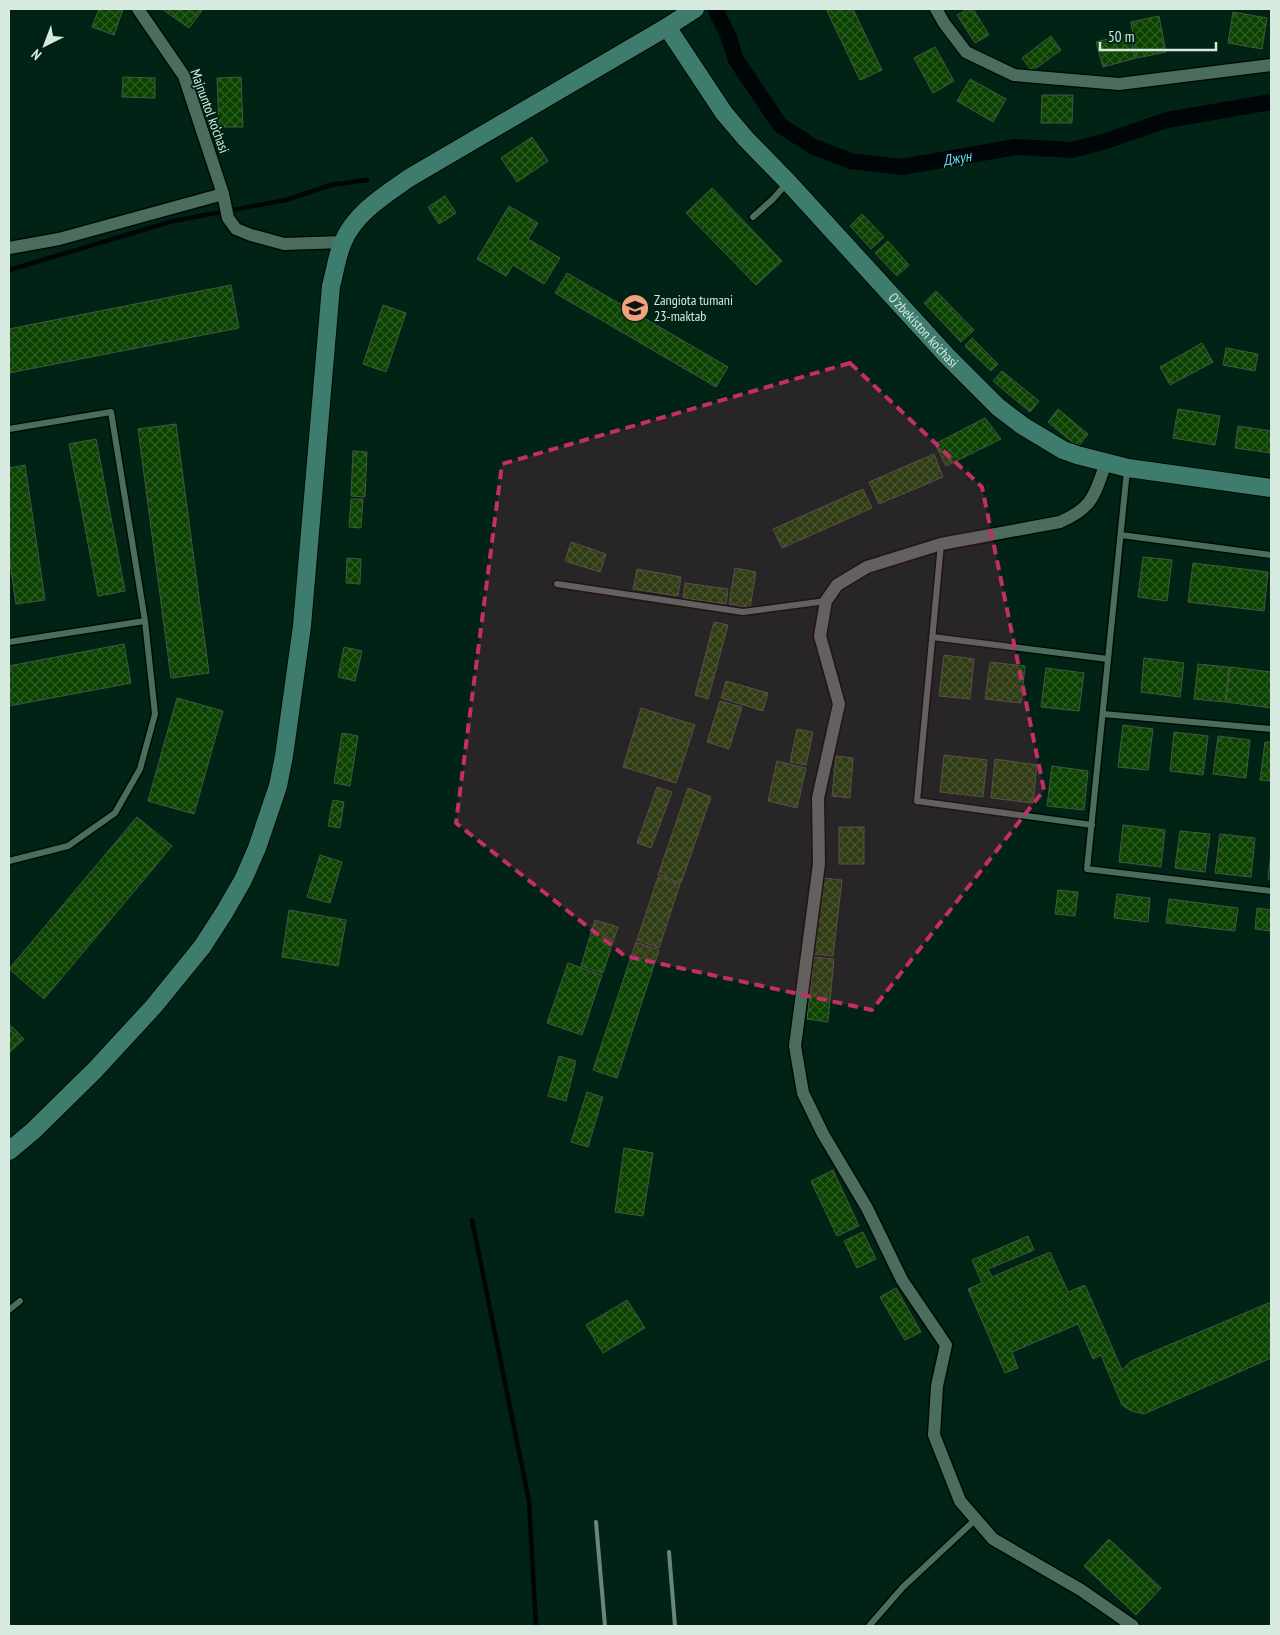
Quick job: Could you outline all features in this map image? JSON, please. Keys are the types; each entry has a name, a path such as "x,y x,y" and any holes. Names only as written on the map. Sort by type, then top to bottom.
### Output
{"main road":[{"path":"9,1151 33,1132 88,1077 154,1006 202,946 224,913 243,880 257,848 278,786 302,626 331,286 343,242 354,222 409,178 695,9"},
{"name":"O'zbekiston ko'chasi","path":"667,27 724,113 746,139 788,182 947,356 998,407 1023,426 1063,450 1077,455 1128,468 1271,488"}],"street":[{"name":"Majnuntol ko‘chasi","path":"138,9 184,76 224,199 228,218 236,229 284,244 343,242"},
{"path":"936,9 966,52 1014,74 1119,84 1271,65"},
{"path":"9,248 59,239 224,199"},
{"path":"1106,463 1093,498 1076,515 1060,522 941,544 867,567 837,585 826,601 820,636 839,704 818,798 819,864 795,1046 802,1093 823,1134 867,1208 902,1280 946,1345 937,1386 934,1435 960,1501 993,1539 1080,1590 1133,1626"}],"lane":[{"path":"753,217 788,182"},
{"path":"9,429 110,412 146,621 155,714 140,769 115,813 68,846 9,861"},
{"path":"1128,468 1087,869 1271,891"},
{"path":"1121,535 1271,555"},
{"path":"941,544 917,801 1092,825"},
{"path":"556,584 743,612 826,601"},
{"path":"9,642 146,621"},
{"path":"932,637 1108,659"},
{"path":"1103,714 1271,729"},
{"path":"9,1310 20,1301"},
{"path":"869,1626 903,1587 976,1519"}],"highlighted area":[{"path":"850,363 982,487 1044,790 872,1010 625,956 456,823 502,464"}],"building":[{"path":"99,9 123,9 114,35 92,27"},
{"path":"162,9 203,9 189,28"},
{"path":"826,9 853,9 882,70 860,80"},
{"path":"968,9 973,9 989,35 975,43 957,15"},
{"path":"1233,12 1267,18 1262,49 1228,43"},
{"path":"1159,16 1166,52 1137,58 1131,22"},
{"path":"1130,33 1136,58 1103,67 1096,42"},
{"path":"1051,36 1061,50 1032,71 1022,58"},
{"path":"935,47 954,81 933,93 914,58"},
{"path":"123,77 155,78 155,98 122,97"},
{"path":"241,77 243,127 219,127 217,78"},
{"path":"970,79 1006,99 993,122 957,101"},
{"path":"1042,95 1073,95 1072,123 1041,123"},
{"path":"532,137 548,161 517,182 501,158"},
{"path":"712,188 782,261 756,285 686,213"},
{"path":"445,196 456,213 439,224 428,207"},
{"path":"509,206 538,223 528,239 560,258 544,284 513,265 506,276 477,259"},
{"path":"862,214 884,237 871,249 850,226"},
{"path":"888,241 909,265 897,276 875,253"},
{"path":"567,273 728,367 716,387 555,293"},
{"path":"231,285 239,328 9,373 9,329"},
{"path":"936,291 974,330 961,342 924,303"},
{"path":"383,305 406,313 386,372 363,364"},
{"path":"972,338 998,364 991,371 965,346"},
{"path":"1202,343 1213,362 1170,385 1160,367"},
{"path":"1226,348 1258,354 1255,371 1223,365"},
{"path":"1002,371 1039,401 1030,412 993,381"},
{"path":"1058,409 1088,434 1078,447 1048,422"},
{"path":"1178,409 1220,416 1215,445 1173,438"},
{"path":"985,418 1001,439 946,466 935,444"},
{"path":"176,424 209,673 171,678 138,429"},
{"path":"1238,426 1271,431 1271,453 1235,448"},
{"path":"96,439 125,591 98,596 69,444"},
{"path":"353,451 367,452 365,497 351,496"},
{"path":"934,454 943,477 879,504 869,482"},
{"path":"25,465 45,600 16,604 9,556 9,468"},
{"path":"863,489 872,508 782,548 773,529"},
{"path":"351,499 363,499 361,528 349,527"},
{"path":"571,542 606,554 600,572 565,561"},
{"path":"1143,557 1172,560 1167,601 1138,597"},
{"path":"347,558 361,559 360,584 346,583"},
{"path":"1193,563 1268,572 1264,611 1188,602"},
{"path":"735,568 756,572 750,608 729,604"},
{"path":"637,569 681,577 678,596 633,589"},
{"path":"685,583 728,589 726,604 683,598"},
{"path":"714,622 728,625 708,699 695,695"},
{"path":"124,644 131,683 9,706 9,666"},
{"path":"344,647 362,651 355,681 338,677"},
{"path":"944,655 974,659 970,699 939,696"},
{"path":"1144,658 1184,663 1180,697 1141,692"},
{"path":"990,662 1025,666 1021,703 985,699"},
{"path":"1198,664 1229,667 1225,702 1194,699"},
{"path":"1230,667 1271,672 1271,708 1226,702"},
{"path":"1046,668 1084,673 1079,711 1041,707"},
{"path":"726,681 768,693 763,711 721,698"},
{"path":"177,698 223,711 194,814 148,801"},
{"path":"720,701 742,707 729,749 707,742"},
{"path":"641,708 695,725 676,783 623,767"},
{"path":"1123,725 1153,729 1148,770 1118,767"},
{"path":"797,729 813,732 806,765 790,762"},
{"path":"1174,732 1208,736 1203,775 1170,771"},
{"path":"342,733 358,736 350,786 334,783"},
{"path":"1218,736 1250,740 1246,778 1213,774"},
{"path":"1265,742 1271,742 1271,781 1260,780"},
{"path":"944,755 987,760 983,797 940,792"},
{"path":"836,756 853,758 850,798 832,796"},
{"path":"995,759 1037,765 1033,803 991,798"},
{"path":"777,761 806,768 797,808 768,801"},
{"path":"1052,766 1088,771 1084,810 1047,806"},
{"path":"657,787 672,792 651,848 637,843"},
{"path":"688,788 711,797 681,883 658,875"},
{"path":"333,800 344,802 340,828 328,826"},
{"path":"137,817 172,846 44,999 9,969"},
{"path":"1123,825 1165,830 1161,867 1119,862"},
{"path":"839,827 864,827 864,864 839,864"},
{"path":"1180,831 1210,834 1205,872 1175,868"},
{"path":"1220,834 1255,838 1251,877 1215,873"},
{"path":"1271,852 1271,879 1268,879"},
{"path":"320,855 342,862 330,903 307,897"},
{"path":"658,877 680,884 659,948 637,940"},
{"path":"823,878 842,880 833,956 814,954"},
{"path":"1058,890 1078,892 1075,916 1055,914"},
{"path":"1117,894 1150,898 1148,922 1114,918"},
{"path":"1169,899 1238,908 1235,931 1166,923"},
{"path":"1257,908 1271,910 1271,931 1255,929"},
{"path":"289,910 346,920 338,966 282,957"},
{"path":"595,920 618,927 603,973 581,966"},
{"path":"636,942 659,950 617,1078 593,1070"},
{"path":"814,957 834,959 828,1022 807,1019"},
{"path":"568,963 602,975 582,1035 547,1023"},
{"path":"9,1024 24,1039 9,1053"},
{"path":"559,1056 576,1061 566,1101 548,1096"},
{"path":"587,1092 603,1097 588,1147 571,1142"},
{"path":"624,1148 653,1153 643,1216 615,1212"},
{"path":"833,1170 859,1226 837,1236 811,1181"},
{"path":"863,1232 876,1259 857,1268 844,1241"},
{"path":"1028,1236 1034,1250 988,1269 992,1277 1050,1252 1068,1292 1085,1285 1122,1370 1131,1361 1271,1302 1271,1358 1144,1414 1131,1411 1122,1405 1101,1355 1093,1359 1078,1324 1012,1352 1018,1368 1005,1373 968,1289 982,1283 972,1260"},
{"path":"896,1288 921,1332 905,1340 880,1297"},
{"path":"627,1300 645,1328 603,1353 586,1325"},
{"path":"1109,1539 1161,1588 1136,1615 1084,1566"}],"waterway":[{"name":"Джун","path":"715,9 728,35 736,60 780,125 812,146 850,161 902,167 1016,147 1072,150 1103,142 1167,120 1271,102"},
{"path":"9,270 173,221 286,200 331,185 367,180"},
{"path":"472,1220 529,1501 536,1626"}],"railway":[{"path":"596,1522 605,1626"},
{"path":"669,1552 675,1626"}],"place":[{"name":"Zangiota tumani 23-maktab","path":"635,308"}]}
